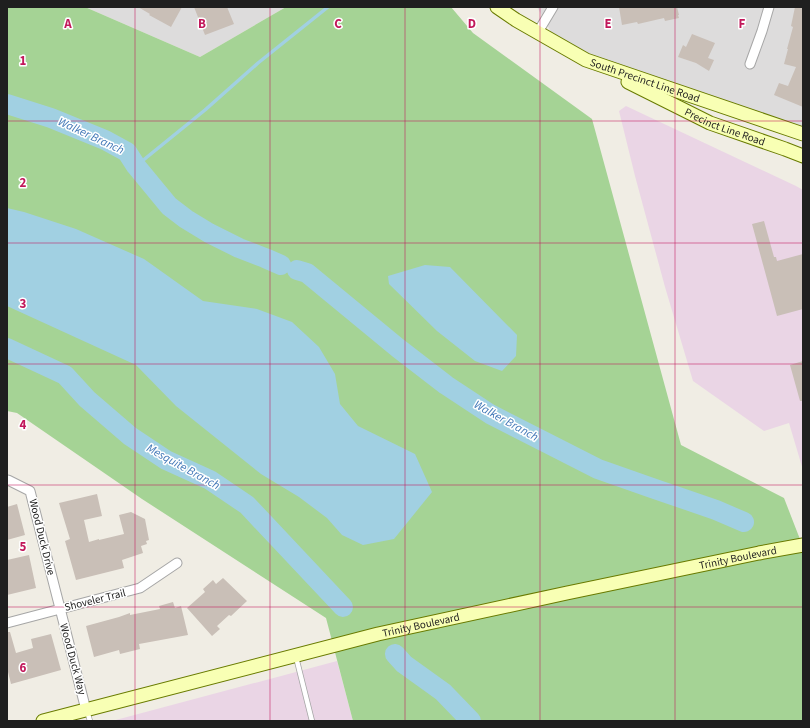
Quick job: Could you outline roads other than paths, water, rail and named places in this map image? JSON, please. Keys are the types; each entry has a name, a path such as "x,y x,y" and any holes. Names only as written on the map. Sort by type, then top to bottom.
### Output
{"main road":[{"name":"South Precinct Line Road","path":"497,7 516,20 586,60 803,134"},
{"name":"Precinct Line Road","path":"586,60 710,123 803,156"},
{"name":"Trinity Boulevard","path":"42,721 88,715 296,655 378,634 758,553 803,545"}],"street":[{"path":"538,32 553,7"},
{"path":"750,64 769,7"},
{"name":"Wood Duck Drive","path":"7,480 30,491 60,609"},
{"name":"Shoveler Trail","path":"7,622 140,588 177,563"},
{"name":"Wood Duck Way","path":"60,609 88,715"}],"lane":[{"path":"296,655 312,721"}],"water":[{"path":"7,208 76,229 144,259 203,301 257,309 292,322 319,347 335,374 340,404 358,426 415,454 432,492 394,539 363,545 342,535 327,518 299,497 261,474 176,406 136,365 7,306"},
{"path":"425,265 450,267 517,335 516,356 502,371 475,361 437,331 389,284 388,276"}],"waterway":[{"path":"136,166 205,110 258,63 328,7"},
{"name":"Walker Branch","path":"7,104 51,118 105,140 127,152 136,166 169,206 186,219 209,233 239,248 281,265"},
{"name":"Walker Branch","path":"297,270 307,273 398,348 446,385 490,414 598,469 716,510 744,522"},
{"name":"Mesquite Branch","path":"7,348 65,375 87,399 130,436 166,460 210,480 247,505 343,607"},
{"name":"Mesquite Branch","path":"395,654 404,664 443,692 471,721"}]}
